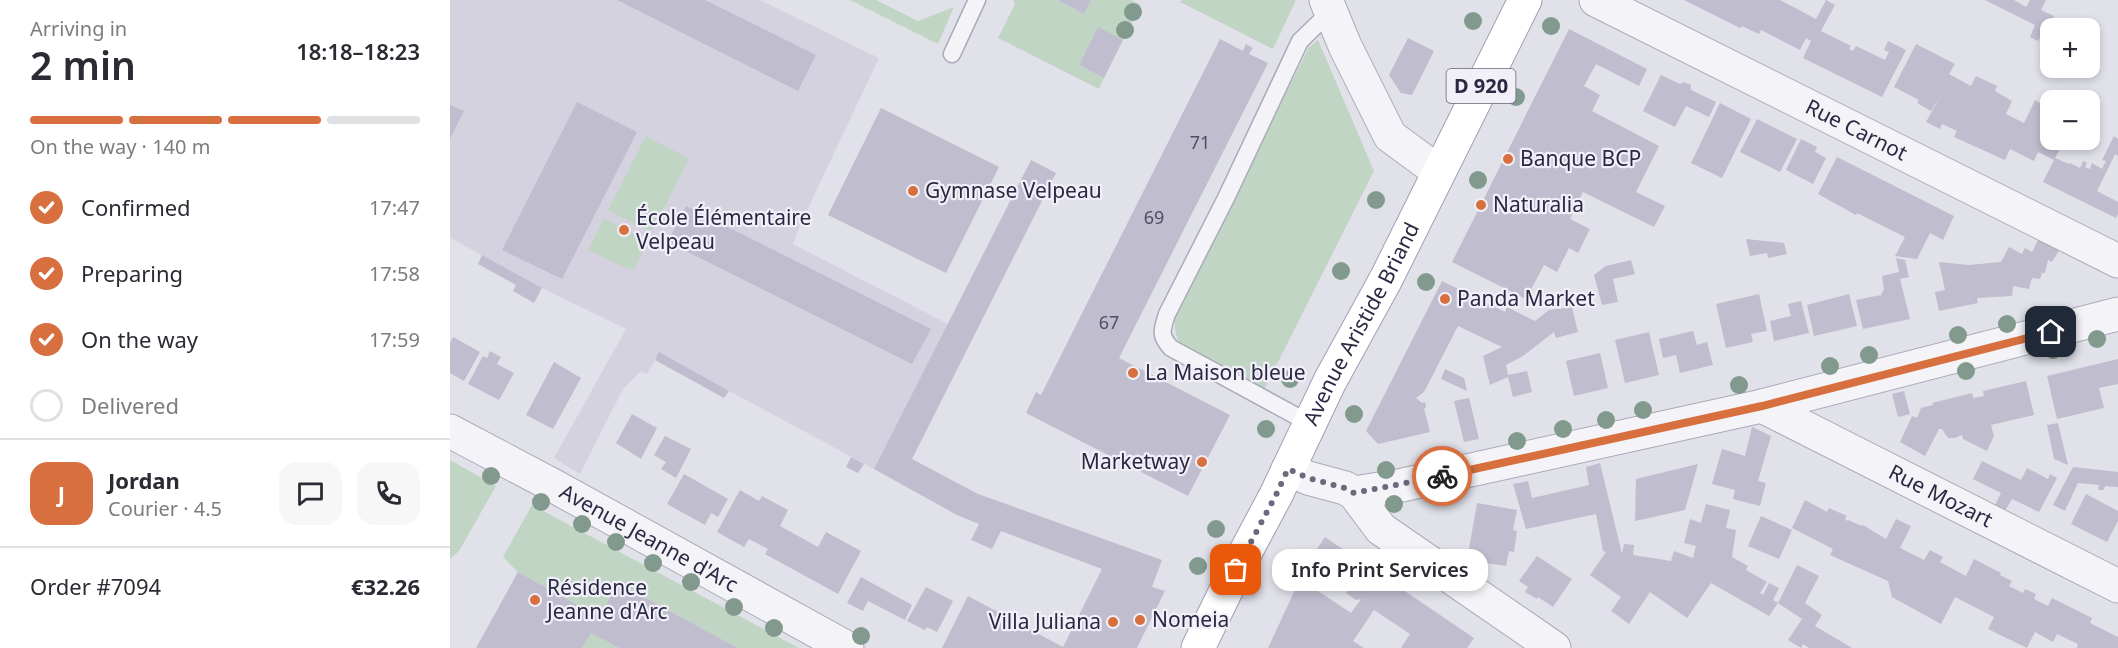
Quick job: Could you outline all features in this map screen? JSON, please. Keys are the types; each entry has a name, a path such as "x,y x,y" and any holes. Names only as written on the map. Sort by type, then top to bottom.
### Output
{"main road":[{"name":"Avenue Aristide Briand","path":"1198,648 1330,381 1386,279 1526,0"}],"street":[{"name":"Rue Carnot","path":"1596,0 2118,261"},
{"path":"1328,5 1345,46 1390,136 1439,172"},
{"path":"1354,493 1398,486 1762,406 2118,314"},
{"name":"Rue Mozart","path":"1762,406 2118,586"},
{"name":"Avenue Jeanne d'Arc","path":"450,431 555,486 847,648"},
{"path":"1288,469 1354,493 1381,529 1554,648"}],"lane":[{"path":"952,54 977,0"},
{"path":"1310,423 1171,348 1164,340 1162,332 1167,314 1226,198 1300,41 1328,5"}],"shaded area":[{"name":"École Élémentaire Velpeau","path":"450,0 760,0 879,58 793,244 948,324 874,469 659,353 647,374 640,372 623,389 580,474 554,458 626,329 542,288 450,238"}],"green space":[{"path":"850,0 876,0 918,21 954,7 938,44"},
{"path":"1013,0 1057,0 1084,14 1091,0 1131,0 1141,5 1123,40 1098,28 1079,65 1104,78 1099,89 998,38 1015,4"},
{"path":"1182,0 1296,0 1273,49 1180,2"},
{"path":"1318,40 1374,171 1264,390 1180,344 1175,328 1176,312 1309,47"},
{"path":"646,136 686,157 688,161 654,228 648,231 608,210"},
{"path":"604,218 644,239 646,246 634,269 628,269 588,250"},
{"path":"450,460 496,486 459,551 450,559"},
{"path":"532,505 799,648 738,648 618,583 599,617 518,572 503,557"},
{"path":"591,633 619,648 582,648"}],"building":[{"path":"617,0 705,0 816,55 798,91"},
{"path":"1057,0 1091,0 1084,14"},
{"path":"1684,0 1780,0 1816,19 1826,0 1835,5 1821,31 1851,46 1849,49 1853,51 1856,46 1885,60 1889,52 1884,50 1888,41 1906,50 1882,97 1803,58 1811,41 1806,38 1800,50 1761,30 1759,34 1742,26 1740,28"},
{"path":"1985,0 2014,0 2026,7 2030,0 2046,0 2041,10 2054,16 2053,18 2040,18 2038,41 2030,37 2035,25"},
{"path":"1098,27 1123,40 1104,78 1079,65"},
{"path":"1569,29 1647,69 1639,86 1596,64 1584,86 1600,95 1592,111 1659,146 1636,192 1665,206 1654,227 1583,192 1570,219 1590,229 1578,253 1569,248 1557,272 1544,265 1526,299 1452,262"},
{"path":"1408,38 1434,51 1412,95 1401,93 1389,75"},
{"path":"1220,39 1243,51 1246,44 1253,48 1249,54 1268,63 1119,358 1230,415 1188,496 1026,413 1036,392 1041,395"},
{"path":"1916,44 1955,64 1949,74 1971,86 1976,76 1997,86 1995,91 2012,101 2006,114 2024,123 2035,100 2040,103 2040,150 2059,150 2055,158 2080,168 2083,161 2087,163 2085,167 2090,169 2092,163 2102,169 2106,161 2102,160 2114,136 2118,139 2118,156 2115,154 2097,191 2118,202 2116,218 2043,182 2054,160 2038,152 2034,161 2010,149 2005,160 1954,137 1957,131 1942,124 1940,129 1926,122 1941,95 1931,111 1917,103 1919,100 1894,87"},
{"path":"1661,75 1680,84 1684,82 1691,85 1691,90 1716,102 1709,117 1686,106 1675,127 1643,111"},
{"path":"577,102 637,132 562,279 502,250"},
{"path":"1720,103 1751,119 1722,178 1691,163"},
{"path":"450,105 464,111 450,139"},
{"name":"Gymnase Velpeau","path":"881,108 999,167 946,273 828,215"},
{"path":"1757,119 1797,139 1780,172 1740,152"},
{"path":"1801,139 1817,147 1815,152 1826,158 1813,184 1786,170"},
{"path":"1837,157 1954,216 1943,240 1930,233 1917,259 1895,256 1905,237 1857,213 1856,215 1818,194"},
{"path":"1031,160 1056,173 912,459 978,494 1162,560 1152,587 1165,591 1137,648 942,648 968,596 1063,647 1102,569 1001,531 992,549 971,540 979,524 957,515 874,469"},
{"path":"686,206 931,329 912,364 668,242"},
{"path":"2039,238 2060,249 2052,262 2048,260 2045,273 2042,273 2040,279 2032,278 2029,289 2013,286 2012,296 1977,298 1978,303 1939,311 1935,292 1945,290 1939,262 1969,265 2001,262 2009,247 2022,254 2025,248 2032,252"},
{"path":"1746,239 1784,243 1787,254 1768,258 1767,253 1750,256"},
{"path":"482,255 542,288 534,303 513,291 516,285 478,264"},
{"path":"1896,258 1905,260 1909,277 1900,279 1910,319 1863,329 1856,300 1881,295 1884,289 1882,276 1899,272"},
{"path":"1631,260 1635,274 1613,279 1618,302 1602,305 1594,275 1606,266"},
{"path":"1442,281 1505,312 1507,307 1535,321 1549,310 1572,307 1578,332 1556,338 1554,332 1523,356 1506,365 1508,375 1527,371 1532,392 1513,397 1508,377 1490,385 1483,356 1502,347 1458,326 1424,392 1416,398 1422,403 1425,402 1426,408 1424,408 1430,432 1378,444 1366,431"},
{"path":"1759,294 1767,331 1751,334 1753,342 1726,348 1716,304"},
{"path":"1849,294 1857,326 1814,336 1807,305"},
{"path":"1801,301 1809,333 1774,341 1770,321 1791,316 1788,304"},
{"path":"1693,331 1697,345 1707,342 1713,365 1680,373 1676,355 1663,358 1659,339"},
{"path":"1649,332 1659,375 1625,383 1615,340"},
{"path":"453,337 480,352 464,381 450,373 450,343"},
{"path":"490,351 501,357 497,364 514,373 499,400 468,384 483,356 487,358"},
{"path":"659,352 729,391 724,398 655,360"},
{"path":"1600,353 1608,388 1574,396 1566,361"},
{"path":"2118,359 2118,384 2099,388 2104,408 2057,419 2047,376"},
{"path":"554,362 581,378 553,429 526,415"},
{"path":"1445,369 1464,378 1467,391 1441,379"},
{"path":"2026,381 2034,415 1991,425 1994,436 1987,451 1963,439 1962,435 1948,438 1942,429 1939,429 1925,456 1900,442 1912,416 1917,418 1921,408 1972,393 1973,398 1984,396 1983,391"},
{"path":"1904,391 1910,414 1898,417 1892,394"},
{"path":"1469,398 1479,439 1464,442 1454,401"},
{"path":"632,414 657,428 641,459 616,443"},
{"path":"2058,423 2068,465 2054,459 2047,425"},
{"path":"1752,427 1771,436 1758,481 1766,483 1760,506 1733,499 1735,490 1712,484 1722,449 1745,456"},
{"path":"665,436 691,449 676,478 661,469 666,462 654,455"},
{"path":"851,457 864,464 858,473 846,467"},
{"path":"1982,461 2021,480 2027,468 2048,479 2050,474 2057,478 2039,512 2012,499 2003,514 1993,509 2001,493 1973,479"},
{"path":"1600,463 1622,554 1624,544 1634,545 1633,555 1671,561 1674,551 1693,558 1696,546 1684,543 1690,519 1701,523 1706,504 1730,510 1726,528 1736,530 1732,557 1748,566 1746,570 1767,582 1760,593 1763,595 1769,583 1779,588 1773,600 1778,603 1769,616 1711,583 1687,618 1650,592 1629,624 1611,611 1621,597 1590,575 1606,552 1603,551 1596,514 1526,529 1513,484 1528,481 1532,498 1589,485 1586,467"},
{"path":"1698,464 1685,510 1635,521 1636,479"},
{"path":"2073,467 2118,472 2118,487 2105,486 2104,490 2098,490 2099,485 2078,483 2065,511 2053,505"},
{"path":"684,474 728,499 718,517 711,513 705,525 667,504"},
{"path":"740,490 759,501 762,496 788,510 780,526 818,547 826,532 861,551 838,594 765,554 768,549 749,539 744,547 717,532"},
{"path":"2086,494 2118,511 2118,521 2107,542 2071,524"},
{"path":"1805,500 1827,512 1829,508 1847,516 1845,519 1847,521 1863,525 1886,539 1896,519 1911,526 1900,548 1924,560 1930,550 1943,557 1940,562 1966,576 1974,559 2012,581 2009,586 2023,593 2025,589 2036,594 2034,599 2048,606 2052,598 2092,618 2090,623 2118,637 2118,648 2077,648 2078,644 2057,634 2053,642 2035,632 2027,648 1988,629 1994,617 1955,597 1941,624 1892,597 1888,581 1830,555 1833,549 1792,528"},
{"path":"1477,503 1517,510 1513,530 1517,531 1514,552 1509,551 1506,566 1467,560"},
{"path":"1761,516 1792,530 1779,559 1748,546"},
{"path":"1325,537 1474,638 1467,648 1401,648 1410,634 1374,610 1353,641 1364,648 1268,648 1300,579 1298,577","holes":["1325,574 1344,587 1347,582 1352,585 1346,593 1356,600 1361,599 1351,613 1315,589"]},
{"path":"1537,556 1572,579 1553,607 1525,592 1528,587 1519,581"},
{"path":"1797,565 1819,576 1805,603 1822,615 1815,626 1852,648 1809,648 1803,644 1801,648 1788,640 1802,619 1778,603"},
{"name":"Résidence Jeanne d'Arc","path":"518,572 599,617 618,583 738,648 619,648 591,633 582,648 476,648"},
{"path":"861,577 912,605 905,620 868,601 863,611 847,603"},
{"path":"926,587 953,601 937,632 927,627 925,630 907,621"}],"way so far":[{"path":"1236,570 1288,469 1354,493 1442,476"}],"place":[{"name":"Banque BCP","path":"1508,159"},
{"name":"Gymnase Velpeau","path":"913,191"},
{"name":"Naturalia","path":"1481,205"},
{"name":"École Élémentaire Velpeau","path":"624,230"},
{"name":"Panda Market","path":"1445,299"},
{"name":"La Maison bleue","path":"1133,373"},
{"name":"Marketway","path":"1202,462"},
{"name":"Info Print Services","path":"1236,570"},
{"name":"Résidence Jeanne d'Arc","path":"535,600"},
{"name":"Nomeia","path":"1140,620"},
{"name":"Villa Juliana","path":"1113,622"}],"route":[{"path":"1442,476 1762,406 2051,332"}]}
